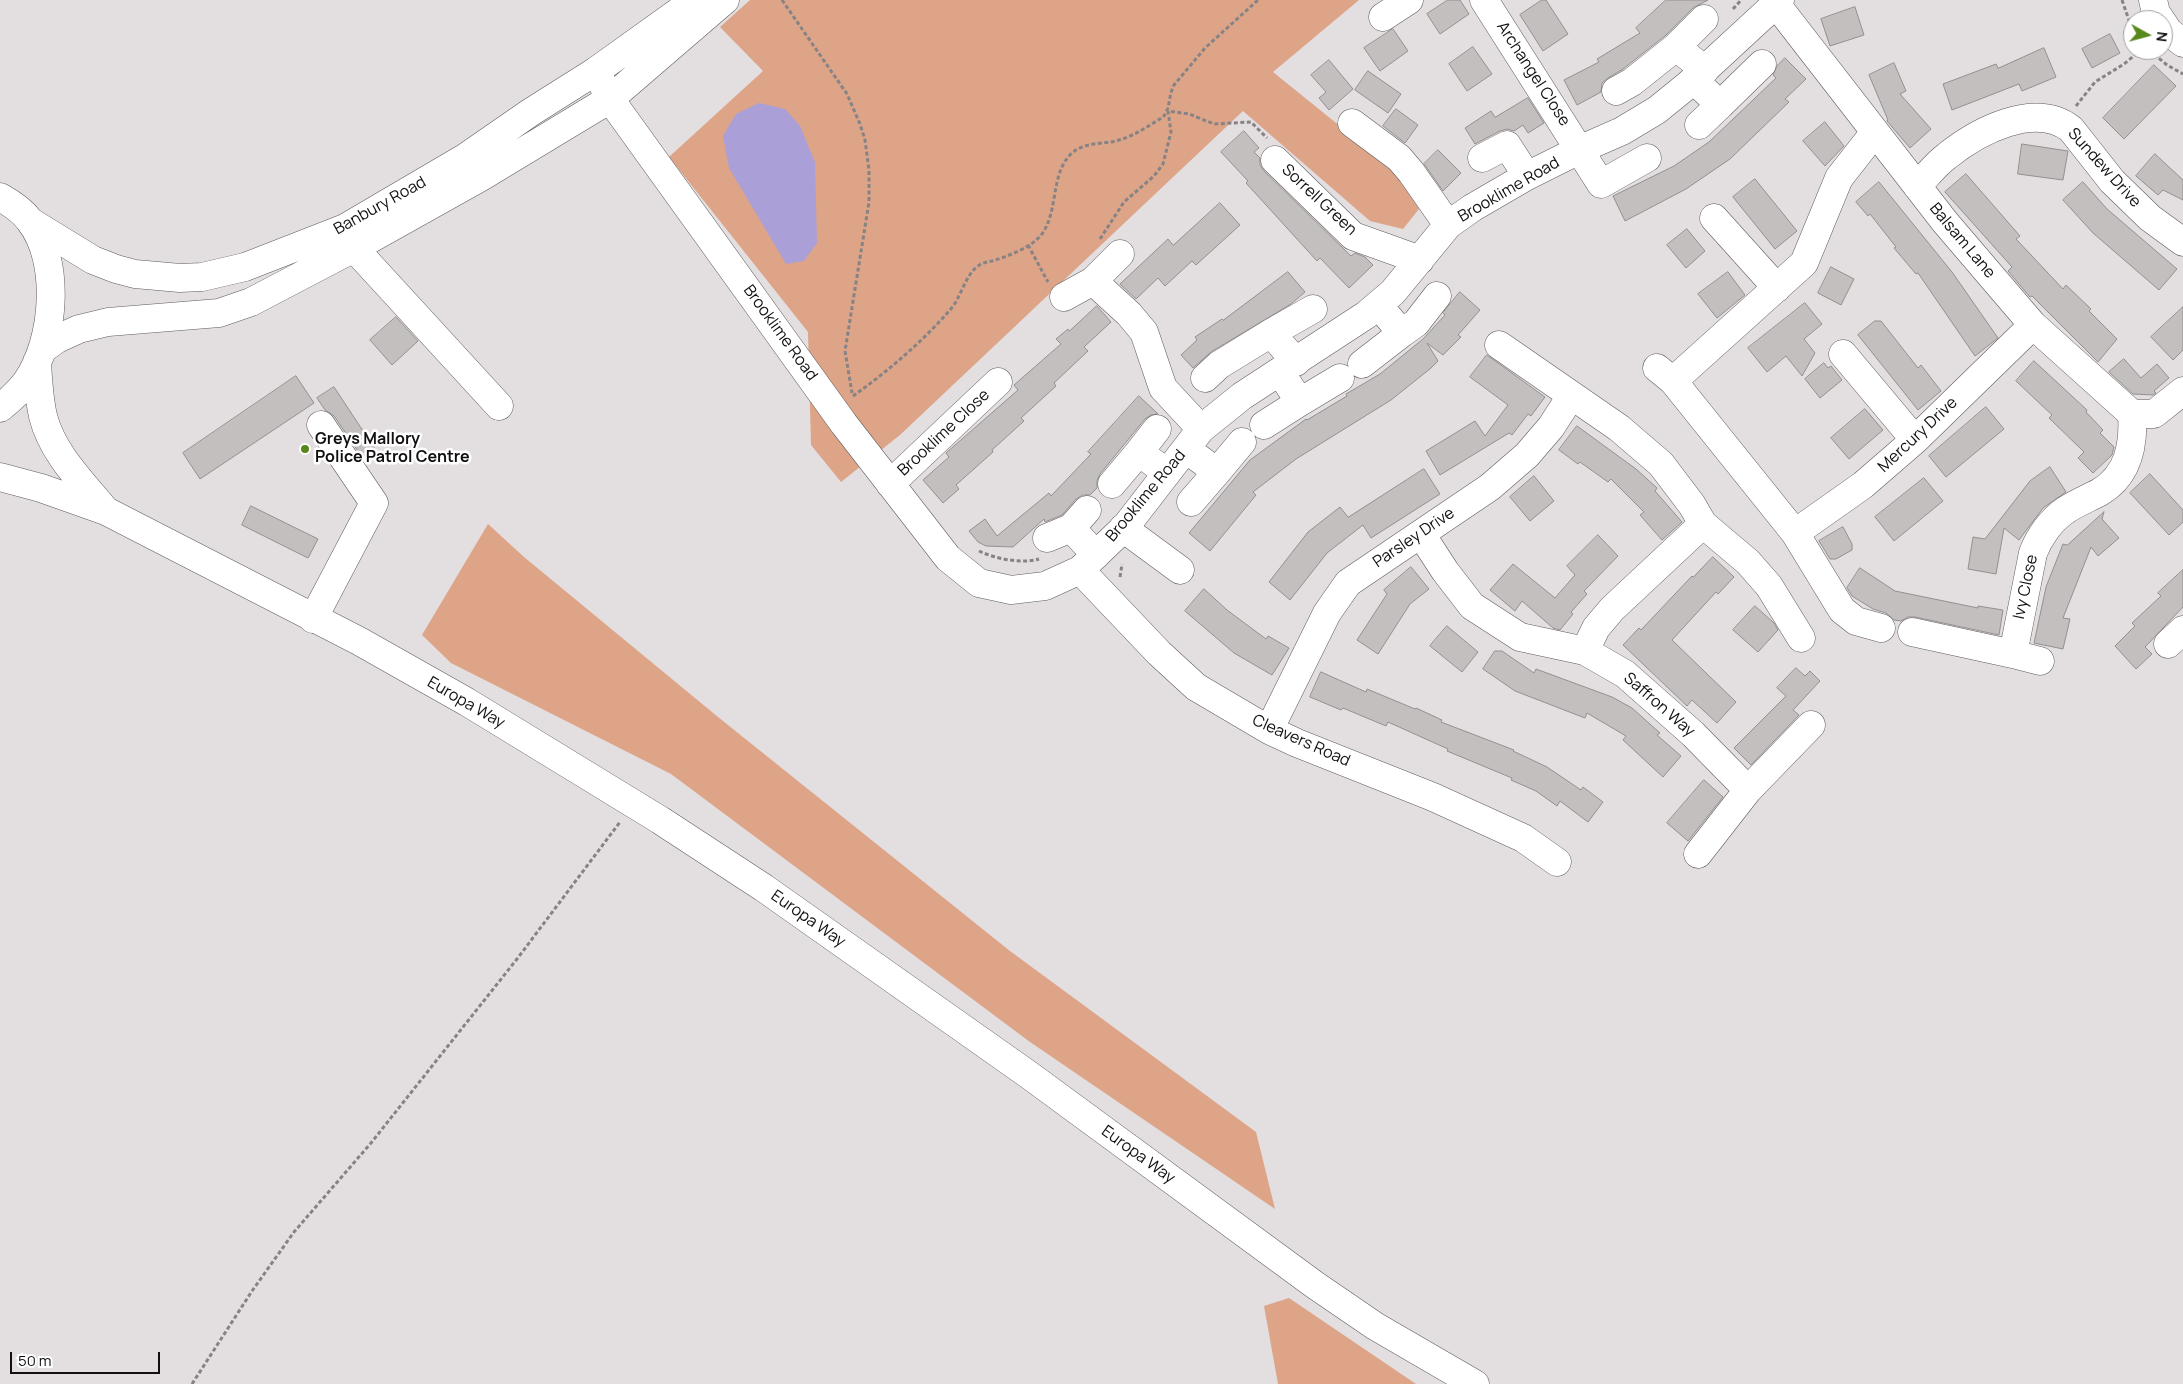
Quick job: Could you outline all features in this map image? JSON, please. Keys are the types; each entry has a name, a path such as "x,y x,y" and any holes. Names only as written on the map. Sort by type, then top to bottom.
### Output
{"main road":[{"name":"Banbury Road","path":"15,208 93,260 116,270 135,274 180,278 202,277 245,267 345,228 466,157 531,112 596,71 695,0"},
{"name":"Banbury Road","path":"40,355 57,340 79,329 108,322 219,313 251,302 354,248 481,177 610,100 725,0"},
{"path":"1383,17 1409,0"},
{"name":"Archangel Close","path":"1484,0 1601,184 1647,158"},
{"name":"Brooklime Road","path":"596,71 610,100 844,424 948,558 979,583 1011,590 1045,586 1088,563 1124,528 1193,439 1242,396 1366,315 1394,292 1448,225 1480,215 1527,176 1580,149 1622,131 1657,110 1699,75 1778,2"},
{"name":"Balsam Lane","path":"1778,2 1917,186 2033,325 2132,414"},
{"path":"1616,91 1632,82 1717,15"},
{"path":"2173,35 2183,43"},
{"path":"1676,47 1720,105"},
{"path":"1699,125 1762,64"},
{"name":"Sundew Drive","path":"1917,186 1947,156 1975,137 2010,122 2036,117 2045,118 2064,124 2071,129 2112,181 2150,218 2183,242"},
{"path":"1352,123 1399,158 1448,225"},
{"path":"1875,132 1839,178 1804,263 1672,383 1789,525 1842,610 1856,621 1881,628"},
{"path":"1482,158 1513,140 1527,176"},
{"name":"Sorrell Green","path":"1275,160 1353,236 1420,260"},
{"path":"0,175 15,208 45,253 51,284 50,305 40,355 27,381 11,400 0,408"},
{"path":"1714,218 1777,288"},
{"path":"354,248 500,406"},
{"path":"1057,291 1093,281 1108,250"},
{"path":"1093,281 1129,314 1144,332 1163,388 1193,439 1217,472"},
{"path":"1264,425 1351,371 1402,333 1416,322 1437,296"},
{"path":"1378,305 1402,333"},
{"path":"1205,378 1219,365 1313,309"},
{"name":"Mercury Drive","path":"1789,525 1863,485 1915,440 2033,325"},
{"path":"1271,333 1288,367 1300,402"},
{"path":"1499,345 1619,428 1661,464 1706,523 1748,562 1769,586 1801,638"},
{"path":"1843,354 1915,440"},
{"name":"Europa Way","path":"40,355 43,417 52,441 66,463 106,512"},
{"name":"Brooklime Close","path":"890,484 998,382"},
{"name":"Parsley Drive","path":"1269,730 1323,621 1348,583 1490,487 1527,456 1551,427 1561,388"},
{"path":"2132,414 2154,414 2183,391"},
{"name":"Ivy Close","path":"2013,654 2033,553 2037,542 2066,510 2102,490 2118,475 2127,461 2132,447 2132,414"},
{"path":"314,619 374,503 321,425"},
{"path":"1112,484 1157,428"},
{"path":"1191,502 1242,442"},
{"path":"1139,452 1167,473"},
{"name":"Europa Way","path":"0,477 41,488 106,512 359,641 467,702 634,804 788,905 1029,1075 1315,1285 1375,1326 1475,1384"},
{"path":"1585,651 1596,628 1612,609 1706,523"},
{"path":"1124,528 1180,570"},
{"name":"Cleavers Road","path":"1062,534 1088,563 1160,653 1196,687 1269,730 1433,797 1523,838 1557,862"},
{"name":"Saffron Way","path":"1421,534 1445,571 1472,606 1520,637 1585,651 1625,674 1693,734 1748,790"},
{"path":"1912,632 2040,661"},
{"path":"1698,854 1748,790 1811,724"}],"path":[{"path":"782,0 847,94 860,124 864,140 869,170 869,202 845,351 853,396 856,402"},
{"path":"1108,250 1113,217 1124,202 1154,176 1163,164 1171,132 1168,111 1171,91 1174,85 1205,48 1258,0"},
{"path":"1717,15 1741,0"},
{"path":"2161,60 2183,74"},
{"path":"853,396 892,366 950,311 959,299 967,279 976,267 1028,245 1041,234 1046,227 1061,169 1072,153 1085,146 1120,140 1154,123 1168,111 1189,114 1214,124 1251,122 1282,152 1275,160"},
{"path":"1028,245 1057,291"},
{"path":"976,549 994,557 1020,561 1062,534"},
{"path":"192,1384 252,1291 294,1232 402,1105 517,960 634,804"}],"shaded area":[{"path":"750,0 1359,0 1273,72 1393,169 1419,209 1403,229 1370,221 1243,111 900,435 841,482 811,445 808,332 669,157 763,71 720,27"},
{"path":"759,103 785,109 800,126 815,162 817,243 804,261 786,264 729,168 723,136 736,114"},
{"path":"488,524 524,557 718,717 1010,951 1256,1132 1275,1209 1030,1042 671,774 451,663 422,635"},
{"path":"1289,1298 1416,1384 1278,1384 1264,1306"}],"building":[{"path":"1448,0 1460,0 1469,14 1440,34 1427,14"},
{"path":"1542,0 1546,0 1568,34 1543,51 1520,15"},
{"path":"1666,0 1708,0 1693,8 1666,35 1602,83 1601,92 1577,105 1564,80 1599,62 1597,59 1640,33 1636,28"},
{"path":"1855,7 1864,35 1830,46 1821,19"},
{"path":"1393,29 1408,51 1380,71 1364,48"},
{"path":"2110,34 2120,53 2092,68 2082,49"},
{"path":"1473,47 1492,74 1467,91 1449,64"},
{"path":"2044,48 2056,77 2022,91 2019,84 1952,110 1943,84 1996,64 1998,68"},
{"path":"1785,58 1806,79 1785,99 1789,102 1730,159 1686,189 1625,221 1613,196 1674,166 1709,142 1776,78 1773,75 1777,66"},
{"path":"1329,60 1353,89 1329,110 1319,98 1326,92 1311,75"},
{"path":"1894,63 1906,91 1900,94 1931,129 1910,148 1887,121 1869,75"},
{"path":"2154,65 2176,86 2124,139 2103,118"},
{"path":"1368,71 1401,94 1388,113 1355,90"},
{"path":"1528,98 1544,123 1528,133 1523,125 1514,131 1507,129 1500,131 1475,144 1465,128 1491,111 1495,117"},
{"path":"1396,109 1418,125 1405,143 1383,126"},
{"path":"1825,122 1844,146 1825,166 1803,141"},
{"path":"1244,131 1259,148 1254,152 1260,158 1260,165 1264,171 1351,256 1355,253 1365,257 1373,265 1349,288 1320,258 1317,261 1246,183 1248,181 1221,152"},
{"path":"2022,144 2068,151 2063,180 2018,174"},
{"path":"1438,150 1461,173 1443,191 1424,164"},
{"path":"2155,154 2183,180 2183,200 2163,190 2158,195 2136,176"},
{"path":"1966,174 2020,236 2016,239 2063,289 2066,285 2091,309 2089,311 2117,339 2098,362 2032,296 2030,297 2008,271 2012,267 1945,192"},
{"path":"1755,179 1797,231 1775,249 1733,197"},
{"path":"1879,182 1952,272 1998,338 1975,356 1918,273 1916,274 1894,248 1896,247 1870,214 1868,216 1856,202"},
{"path":"2083,182 2107,209 2177,269 2159,290 2093,233 2063,200"},
{"path":"1220,203 1240,225 1196,265 1192,261 1165,286 1158,278 1136,299 1120,284 1168,239 1173,245"},
{"path":"1687,229 1705,251 1686,268 1667,245"},
{"path":"1831,267 1854,279 1841,305 1818,293"},
{"path":"1288,272 1305,292 1291,304 1211,352 1193,368 1181,355 1197,340 1195,337 1223,320"},
{"path":"1728,272 1745,295 1717,318 1698,294"},
{"path":"1460,292 1480,310 1458,335 1461,337 1443,355 1427,343 1438,361 1431,368 1391,400 1296,459 1253,492 1256,495 1210,551 1189,533 1250,460 1306,419 1347,396 1346,394 1380,374 1423,339 1445,315 1443,313"},
{"path":"1805,303 1822,324 1804,339 1815,353 1802,376 1786,356 1767,372 1748,348"},
{"path":"1097,306 1111,322 1084,347 1088,351 1054,383 1056,386 1021,418 1024,421 956,485 959,489 943,503 923,480 949,457 946,453 1018,390 1014,385 1061,344 1056,339 1068,329 1069,331"},
{"path":"2183,307 2183,350 2173,360 2151,337"},
{"path":"396,317 418,341 392,365 370,340"},
{"path":"1875,321 1881,321 1918,368 1921,365 1941,391 1918,410 1858,335"},
{"path":"1487,355 1545,397 1531,416 1528,414 1512,435 1509,433 1440,475 1426,451 1475,421 1485,436 1508,405 1470,377"},
{"path":"2124,359 2141,378 2157,364 2169,378 2154,391 2156,393 2153,395 2133,394 2109,372"},
{"path":"2034,361 2087,410 2086,412 2103,430 2100,433 2114,447 2112,455 2093,473 2078,458 2084,452 2049,418 2052,415 2016,381"},
{"path":"1824,363 1828,368 1831,366 1842,380 1820,398 1805,379"},
{"path":"296,376 314,403 200,479 183,453"},
{"path":"334,387 375,449 362,457 334,416 325,410 317,398"},
{"path":"1139,396 1158,414 1151,415 1145,419 1100,474 1097,488 1090,495 1083,495 1076,499 1062,515 1045,522 1044,519 1013,547 986,546 978,542 969,531 985,519 997,536 1049,493 1051,496 1091,454 1088,452"},
{"path":"1986,407 2004,429 1946,477 1929,456"},
{"path":"1865,409 1883,430 1849,459 1831,438"},
{"path":"1577,426 1636,469 1657,488 1655,491 1682,522 1662,540 1640,515 1644,512 1611,479 1608,482 1559,450"},
{"path":"2050,467 2066,492 2043,508 2019,540 2004,528 1996,574 1968,569 1973,537 1985,539 2030,481"},
{"path":"1424,469 1440,494 1371,538 1363,525 1327,553 1290,600 1269,582 1308,532 1340,507 1348,517"},
{"path":"2150,474 2183,510 2183,522 2169,535 2130,493"},
{"path":"1534,476 1554,501 1530,521 1510,497"},
{"path":"1924,478 1943,501 1894,541 1875,517"},
{"path":"251,506 318,539 308,558 242,525"},
{"path":"2104,512 2102,519 2119,538 2098,556 2091,547 2063,618 2070,619 2063,649 2034,643 2046,587 2063,544 2067,545"},
{"path":"1843,527 1852,544 1852,550 1836,559 1830,559 1819,541"},
{"path":"1598,535 1618,556 1584,591 1587,594 1571,612 1573,614 1560,630 1553,628 1522,601 1515,611 1490,590 1513,564 1555,598 1575,575 1567,566"},
{"path":"1713,557 1734,577 1718,594 1716,592 1672,640 1736,702 1717,723 1692,700 1687,706 1623,645 1639,628 1641,630 1692,576"},
{"path":"1411,567 1429,589 1410,604 1378,654 1357,640 1387,594 1384,590"},
{"path":"1860,568 1895,591 1978,608 1978,606 2003,610 1999,635 1915,617 1908,617 1901,621 1894,620 1886,613 1873,609 1852,596 1847,588"},
{"path":"2183,570 2183,607 2145,647 2152,654 2136,669 2115,646 2135,626 2132,623 2161,596 2158,593"},
{"path":"1204,589 1227,610 1266,639 1268,636 1289,648 1272,675 1234,653 1185,611"},
{"path":"1755,606 1774,623 1778,630 1758,652 1733,630"},
{"path":"1447,626 1478,652 1462,672 1430,646"},
{"path":"1495,651 1502,651 1534,673 1536,669 1612,697 1632,708 1660,733 1657,735 1681,756 1663,777 1623,740 1626,736 1587,713 1585,718 1515,691 1483,669"},
{"path":"1796,668 1805,676 1810,671 1820,681 1793,710 1799,715 1751,765 1734,748 1786,696 1777,688"},
{"path":"1321,672 1366,692 1367,689 1416,708 1442,720 1441,722 1514,750 1547,767 1581,790 1583,787 1603,802 1588,822 1560,801 1557,806 1536,791 1511,780 1512,778 1447,751 1448,749 1388,722 1386,726 1310,697"},
{"path":"1704,780 1723,797 1688,841 1667,823"}],"place":[{"name":"Greys Mallory Police Patrol Centre","path":"305,449"}]}
